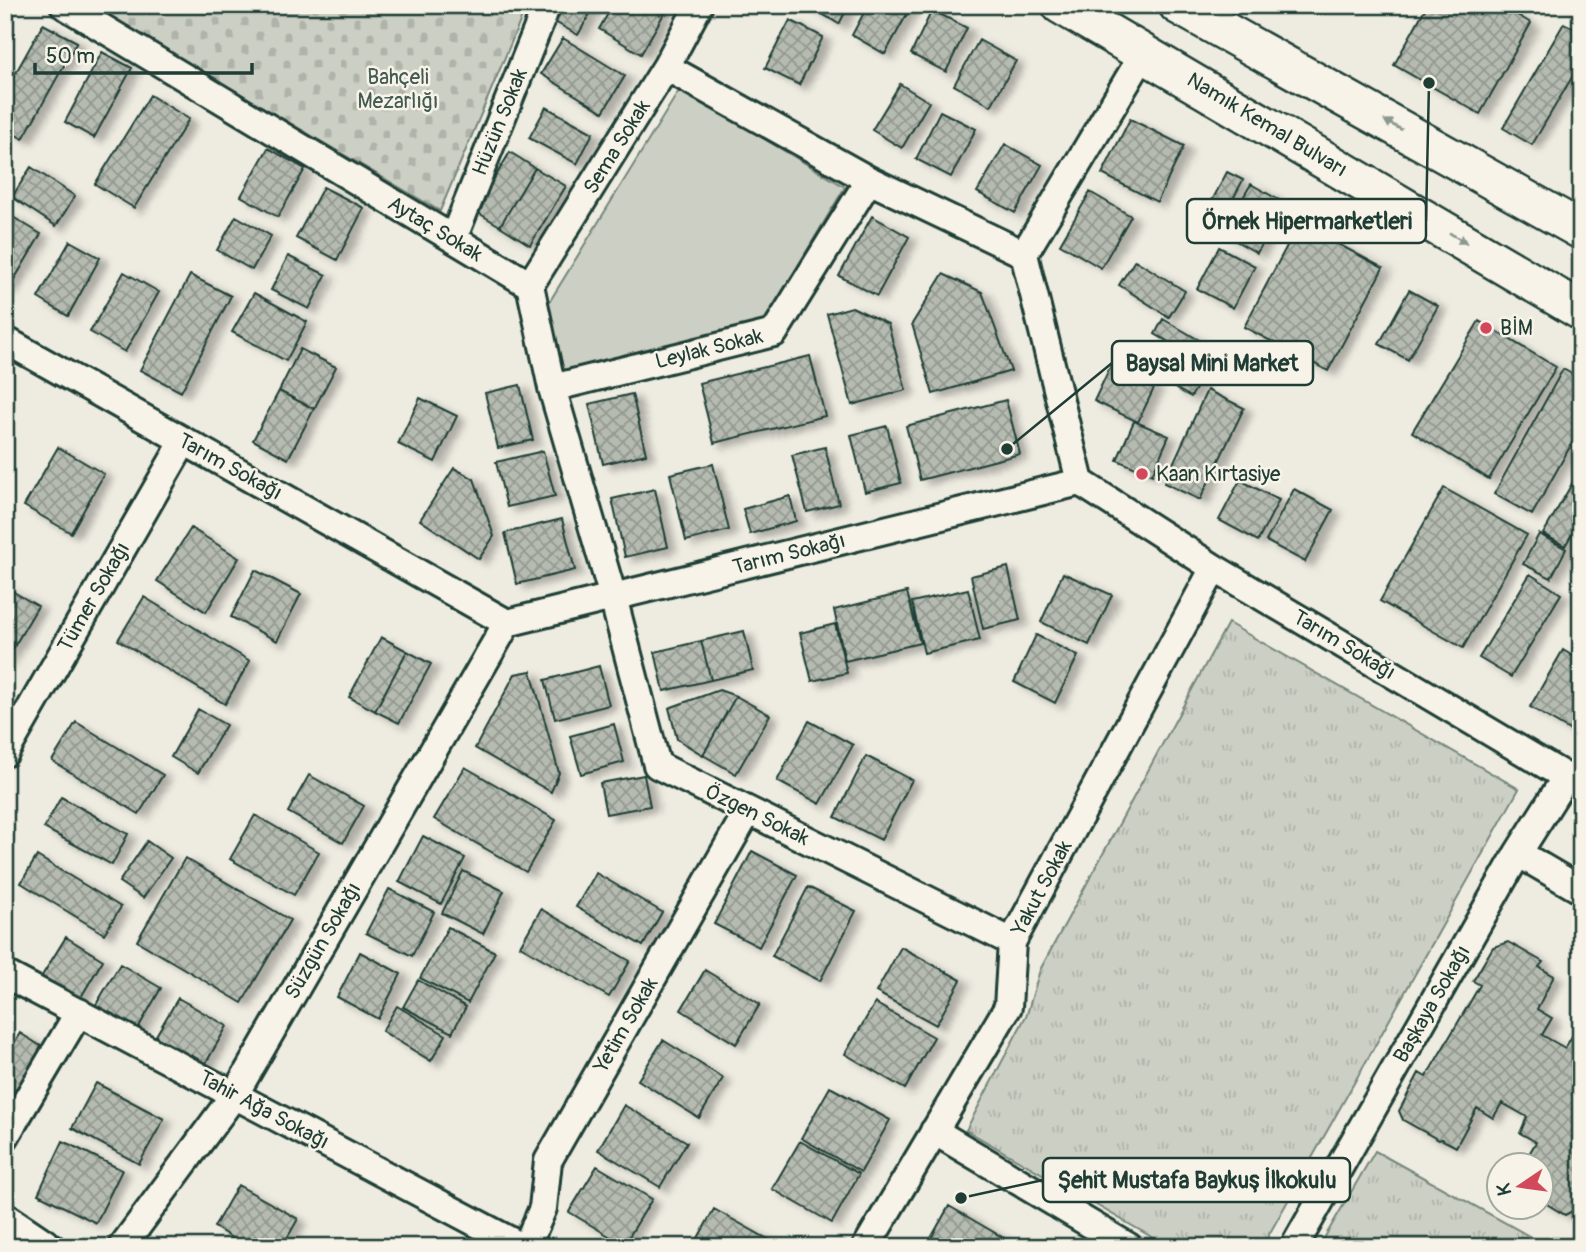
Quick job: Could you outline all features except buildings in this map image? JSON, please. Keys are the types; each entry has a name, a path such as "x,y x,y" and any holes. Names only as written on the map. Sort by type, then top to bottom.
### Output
{"main road":[{"name":"Namık Kemal Bulvarı","path":"1062,5 1581,310"},
{"path":"1178,5 1581,230"}],"street":[{"name":"Aytaç Sokak","path":"64,5 530,285"},
{"name":"Hüzün Sokak","path":"453,239 547,5"},
{"name":"Sema Sokak","path":"530,285 666,67 699,5"},
{"path":"1080,482 1024,254 1144,53"},
{"path":"666,67 869,180 1024,254"},
{"name":"Leylak Sokak","path":"552,388 774,333 869,180"},
{"path":"530,285 552,388 612,597"},
{"name":"Tarım Sokağı","path":"5,340 507,623 1080,482 1214,568 1573,777"},
{"name":"Tümer Sokağı","path":"5,753 184,441"},
{"name":"Yakut Sokak","path":"866,1247 1008,1007 1012,942 1214,568"},
{"name":"Özgen Sokak","path":"612,597 657,765 1012,942"},
{"name":"Süzgün Sokağı","path":"122,1247 235,1094 507,623"},
{"name":"Başkaya Sokağı","path":"1294,1247 1518,853 1573,777"},
{"name":"Yetim Sokak","path":"524,1247 543,1208 548,1161 748,811"},
{"path":"1518,853 1581,890"},
{"name":"Tahir Ağa Sokağı","path":"5,974 524,1247"},
{"path":"5,1138 79,1012"},
{"path":"934,1131 1129,1247"},
{"path":"5,1216 51,1247"}],"green space":[{"name":"Bahçeli Mezarlığı","path":"88,5 527,5 440,211"},
{"path":"680,89 845,187 765,321 563,385 542,314"},
{"path":"1228,623 1519,789 1262,1247 1169,1247 966,1130 1027,1014 1040,970"},
{"path":"1375,1151 1484,1211 1484,1220 1500,1220 1549,1247 1319,1247"}],"place":[{"name":"Örnek Hipermarketleri","path":"1429,83"},
{"name":"BİM","path":"1486,328"},
{"name":"Baysal Mini Market","path":"1007,449"},
{"name":"Kaan Kırtasiye","path":"1142,474"},
{"name":"Şehit Mustafa Baykuş İlkokulu","path":"961,1198"}]}
